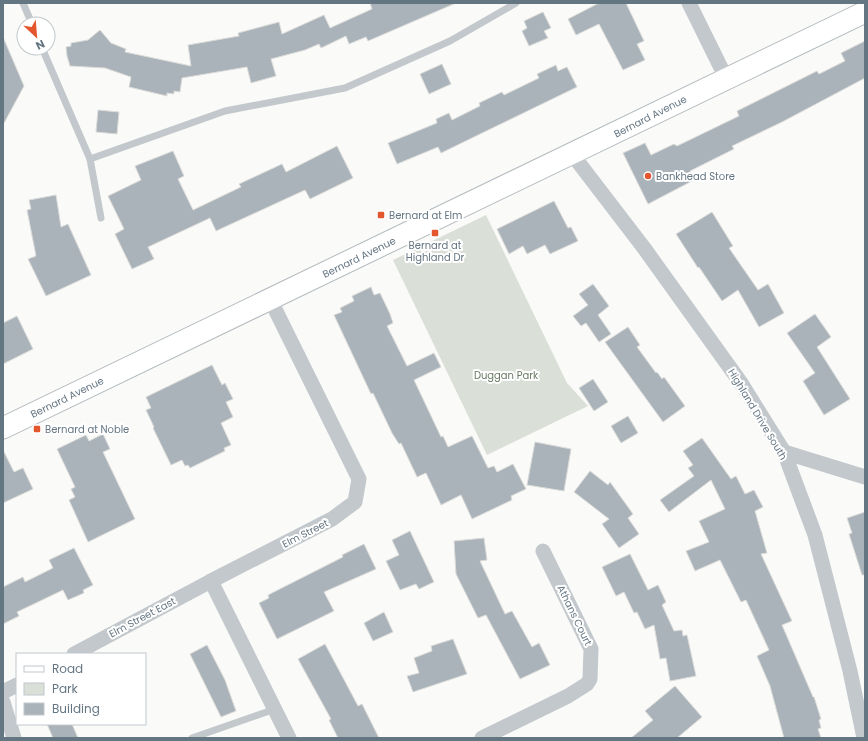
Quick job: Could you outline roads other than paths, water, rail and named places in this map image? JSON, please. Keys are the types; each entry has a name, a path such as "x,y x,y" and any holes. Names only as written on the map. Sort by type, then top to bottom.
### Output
{"street":[{"path":"689,3 726,78"},
{"name":"Bernard Avenue","path":"3,428 865,12"},
{"name":"Highland Drive South","path":"572,154 644,248 741,383 784,452 815,535 850,671 864,738"},
{"name":"Elm Street","path":"211,581 332,520 354,502 359,479 270,300"},
{"path":"784,452 865,477"},
{"name":"Athans Court","path":"482,738 568,696 587,684 590,679 591,649 543,551"},
{"path":"211,581 289,738"},
{"name":"Elm Street East","path":"76,653 211,581"},
{"path":"3,692 16,686"},
{"path":"3,702 14,738"}],"lane":[{"path":"23,3 29,16"},
{"path":"90,159 225,111 345,88 450,41 516,3"},
{"path":"45,56 90,159 101,218"},
{"path":"192,738 274,709"}],"place":[{"name":"Bankhead Store","path":"648,176"},
{"name":"Bernard at Elm","path":"381,215"},
{"name":"Bernard at Highland Dr","path":"435,233"},
{"name":"Bernard at Noble","path":"37,429"}],"park label":[{"name":"Duggan Park","path":"506,375"}]}
